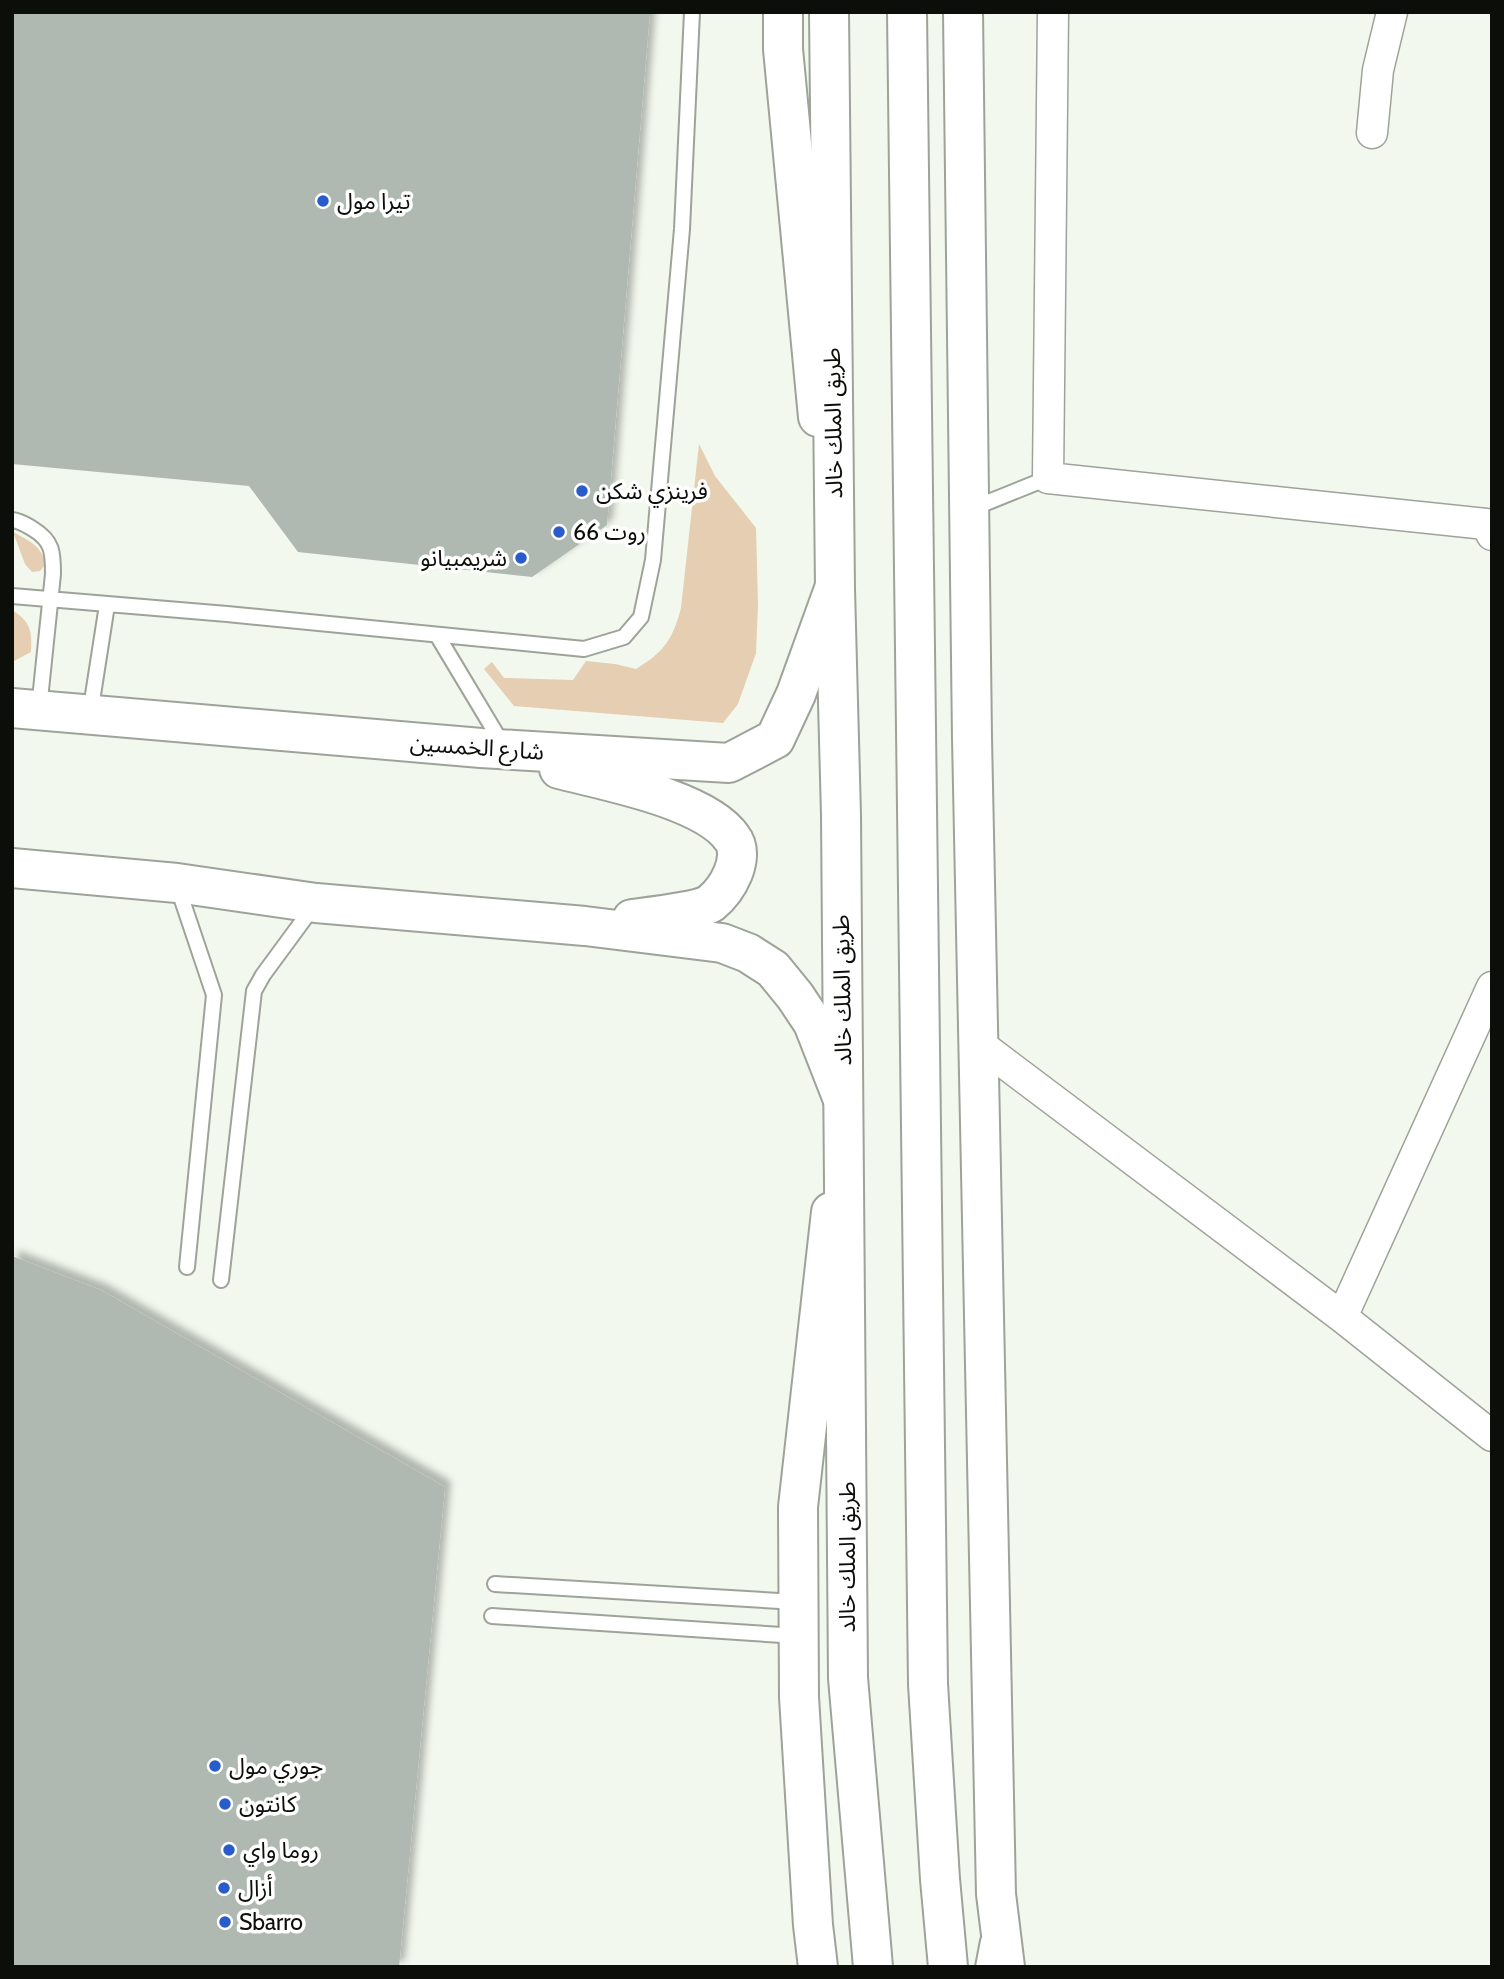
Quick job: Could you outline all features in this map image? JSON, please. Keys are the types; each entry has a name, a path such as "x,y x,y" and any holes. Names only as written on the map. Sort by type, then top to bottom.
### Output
{"main road":[{"path":"783,12 785,63 835,589"},
{"name":"طريق الملك خالد","path":"828,12 835,589 841,815 848,1678 873,1967"},
{"path":"907,12 928,1684 948,1967"},
{"path":"963,12 978,1043 996,1894 1005,1967"},
{"name":"شارع الخمسين","path":"26,710 493,749 729,763 775,739 796,694 835,589"},
{"path":"493,749 675,800 716,821 734,839 738,862 727,887 709,905 664,915 584,926"},
{"path":"12,868 177,883 316,903 584,926 722,943 748,953 773,969 813,1023 843,1102 798,1507 800,1724 818,1967"}],"street":[{"path":"1053,12 1048,478 1486,524 1492,535"},
{"path":"1372,133 1378,69 1392,12"},
{"path":"1342,1317 1492,987"},
{"path":"978,1043 1342,1317 1492,1436"}],"lane":[{"path":"12,596 584,649 624,638 641,617 653,560 680,256 692,12"},
{"path":"969,509 1048,478"},
{"path":"12,520 19,521 44,536 53,553 50,600 26,710"},
{"path":"90,715 107,605"},
{"path":"437,635 493,749"},
{"path":"177,883 214,995 187,1267"},
{"path":"221,1280 254,990 316,903"},
{"path":"495,1584 798,1619"},
{"path":"492,1616 798,1619"},
{"path":"983,1967 996,1894"}],"shaded area":[{"path":"699,444 715,476 756,528 756,653 738,704 723,723 514,706 484,669 492,662 504,678 573,680 586,661 636,669 654,657 666,644 675,628 681,608"},
{"path":"13,532 34,544 41,553 46,564 40,571 32,572 25,564"},
{"path":"12,610 27,623 31,638 31,652 14,661 12,660"}],"building":[{"name":"تيرا مول","path":"12,12 650,12 607,525 532,577 298,552 249,486 12,464"},
{"name":"جوري مول","path":"12,1256 101,1290 445,1487 399,1967 12,1967"}],"place":[{"name":"تيرا مول","path":"323,201"},
{"name":"فرينزي شكن","path":"582,491"},
{"name":"روت 66","path":"559,532"},
{"name":"شريمبيانو","path":"521,558"},
{"name":"جوري مول","path":"215,1766"},
{"name":"كانتون","path":"225,1804"},
{"name":"روما واي","path":"229,1850"},
{"name":"أزال","path":"224,1888"},
{"name":"Sbarro","path":"225,1922"}]}
